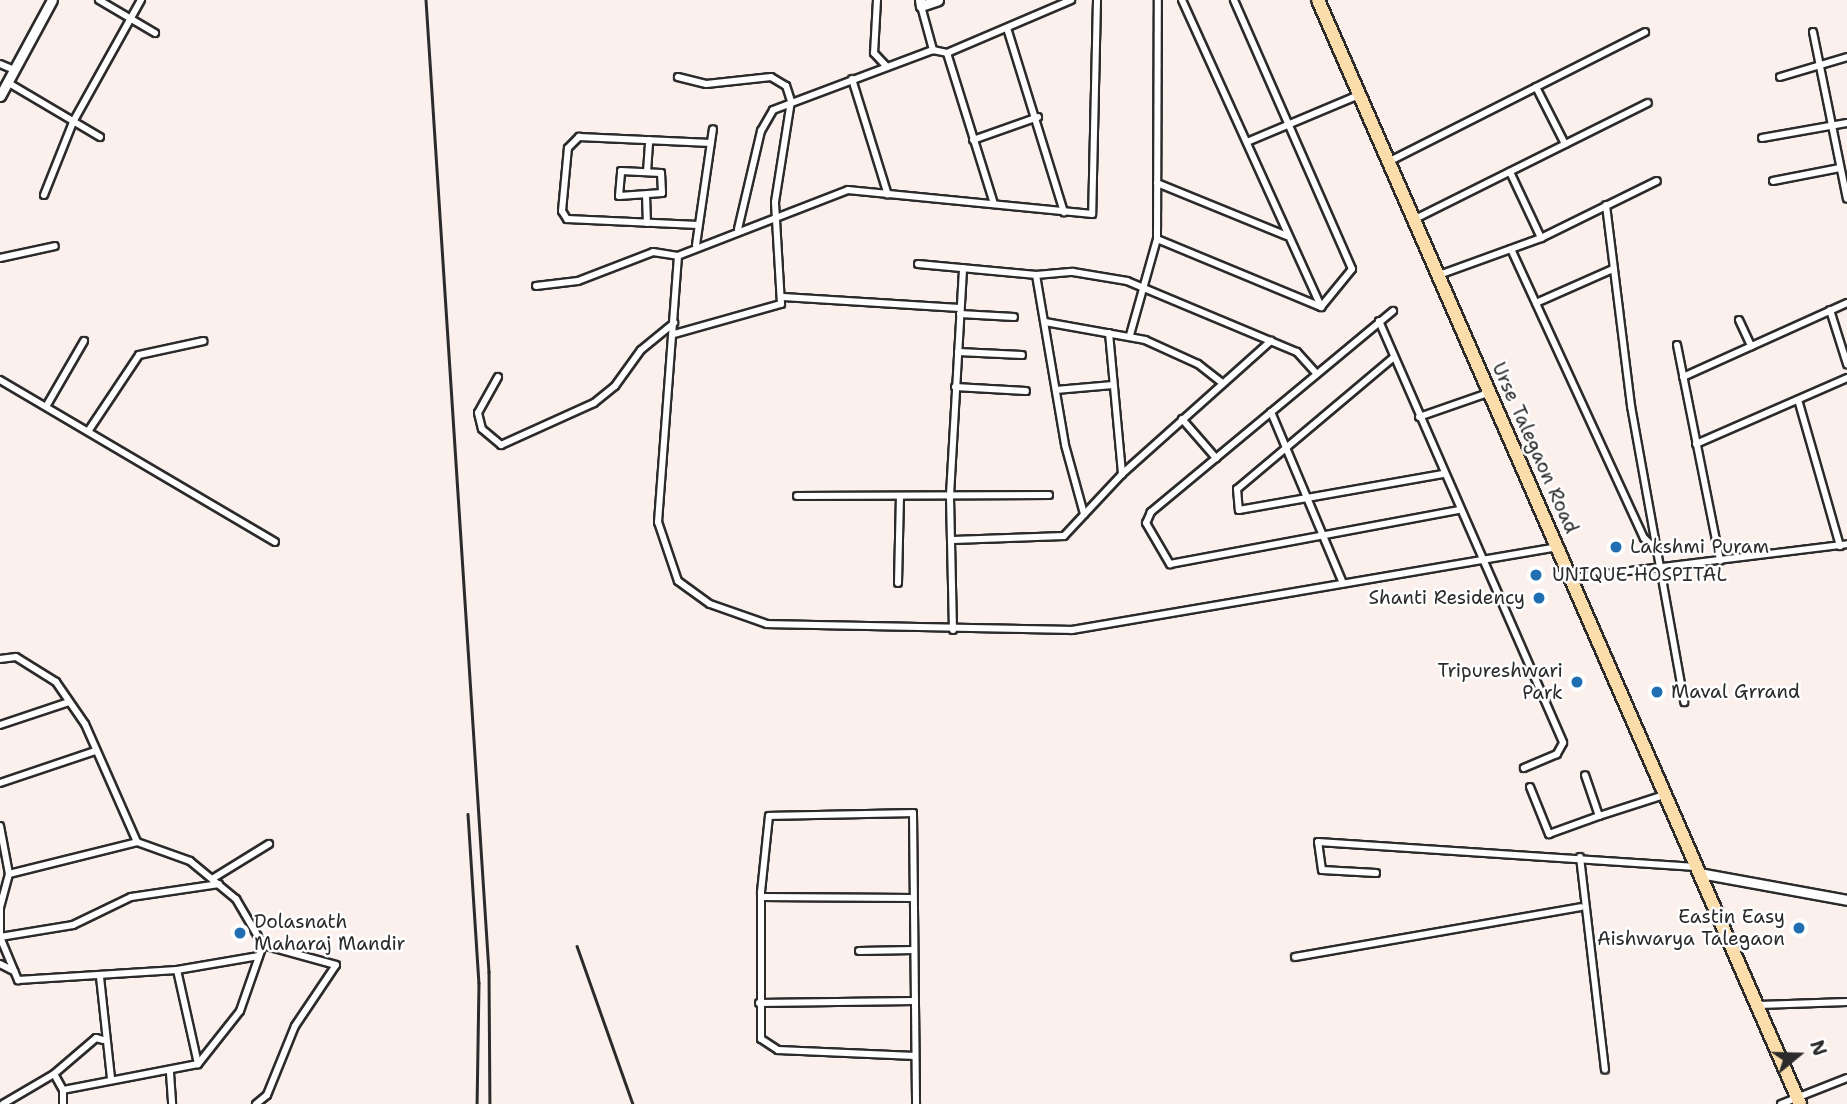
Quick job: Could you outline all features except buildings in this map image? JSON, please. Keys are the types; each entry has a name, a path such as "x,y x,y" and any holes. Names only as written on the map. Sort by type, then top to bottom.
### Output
{"highway":[{"name":"Urse Talegaon Road","path":"1318,0 1798,1099"}],"street":[{"path":"0,96 52,0"},
{"path":"99,0 155,33"},
{"path":"44,195 73,122 141,0"},
{"path":"877,0 874,53 886,66"},
{"path":"933,50 921,3 939,0"},
{"path":"738,229 765,119 791,101 933,50 947,54 1072,0"},
{"path":"536,286 578,281 653,252 678,256 696,245 848,190 1063,212 1095,211 1097,0"},
{"path":"1130,335 1146,288 1157,239 1158,0"},
{"path":"1182,0 1321,307"},
{"path":"1234,0 1351,262 1350,276 1321,307"},
{"path":"1006,28 1038,117 1063,212"},
{"path":"1388,162 1645,32"},
{"path":"1814,32 1847,199"},
{"path":"947,54 994,204"},
{"path":"1780,76 1847,57"},
{"path":"0,64 14,70"},
{"path":"674,334 775,307 783,297 775,216 791,101 786,86 771,77 706,84 678,77"},
{"path":"852,79 888,195"},
{"path":"8,82 100,137"},
{"path":"1536,87 1564,144"},
{"path":"1247,142 1359,95"},
{"path":"1415,219 1648,103"},
{"path":"973,140 1038,117"},
{"path":"1762,138 1847,123"},
{"path":"696,245 713,129"},
{"path":"698,225 567,219 562,211 574,139 711,143"},
{"path":"647,172 649,141"},
{"path":"1773,181 1843,169"},
{"path":"1510,172 1541,238"},
{"path":"616,173 661,173 662,191 646,195 617,195 616,173"},
{"path":"1439,275 1541,238 1657,181"},
{"path":"1157,183 1287,236"},
{"path":"646,195 648,223"},
{"path":"1605,205 1656,549 1684,702"},
{"path":"1157,239 1321,307"},
{"path":"0,258 55,247"},
{"path":"1511,249 1644,538 1656,549"},
{"path":"678,256 658,522 678,581 710,604 767,624 953,630 1073,630 1558,547"},
{"path":"918,264 1037,275 1073,272 1146,288 1297,352 1315,373"},
{"path":"953,630 950,495 954,387 964,268"},
{"path":"1536,303 1613,269"},
{"path":"1037,275 1056,390 1084,514"},
{"path":"783,297 1014,317"},
{"path":"1683,377 1847,303"},
{"path":"1830,310 1847,364"},
{"path":"1392,311 1147,516 1165,562 1458,510"},
{"path":"1739,320 1751,346"},
{"path":"1379,321 1458,510 1565,749 1524,768"},
{"path":"1045,322 1130,335 1198,364 1222,383"},
{"path":"498,377 484,393 478,413 482,429 501,445 594,403 615,386 640,350 674,323"},
{"path":"1109,332 1122,474"},
{"path":"47,405 84,341"},
{"path":"89,430 139,355 204,341"},
{"path":"953,540 1053,539 1084,514 1122,474 1271,341"},
{"path":"1677,345 1720,561"},
{"path":"958,352 1022,355"},
{"path":"1394,357 1234,493 1239,510 1308,500 1443,474"},
{"path":"1696,444 1799,403 1847,378"},
{"path":"0,380 47,405 275,541"},
{"path":"1056,390 1113,385"},
{"path":"954,387 1026,391"},
{"path":"1419,417 1488,393"},
{"path":"1572,579 1661,565 1720,561 1844,545 1799,403"},
{"path":"1271,412 1343,583"},
{"path":"1182,419 1216,458"},
{"path":"797,496 1049,495"},
{"path":"898,583 900,496"},
{"path":"0,659 16,657 56,682 96,751 137,842"},
{"path":"0,725 69,702"},
{"path":"0,783 96,751"},
{"path":"1584,775 1599,816"},
{"path":"1530,787 1549,834 1664,795"},
{"path":"915,1056 778,1050 761,1039 761,897 769,816 913,813 916,1104"},
{"path":"0,826 9,874 0,907 0,937 18,980 100,977 177,970 259,956"},
{"path":"9,874 137,842 190,861 212,878 236,899 263,945 336,965 295,1026 267,1094 256,1104"},
{"path":"1376,873 1322,870 1318,842 1580,857 1698,870 1847,900"},
{"path":"212,878 269,844"},
{"path":"1580,857 1581,907 1605,1070"},
{"path":"0,937 73,925 131,897 219,884"},
{"path":"761,897 914,898"},
{"path":"1295,957 1581,907"},
{"path":"62,1090 111,1078 170,1073 198,1065 240,1011 263,945"},
{"path":"859,951 914,950"},
{"path":"0,964 15,972"},
{"path":"177,970 198,1065"},
{"path":"100,977 103,1040 111,1078"},
{"path":"760,1003 915,1001"},
{"path":"1759,1005 1847,1002"},
{"path":"2,1104 54,1074 96,1038 103,1040"},
{"path":"170,1073 172,1104"},
{"path":"54,1074 62,1090 62,1104"},
{"path":"1781,1104 1847,1078"}],"railway":[{"path":"426,0 489,972 490,1104"},
{"path":"468,814 479,983 477,1104"},
{"path":"577,946 633,1104"}],"place":[{"name":"Lakshmi Puram","path":"1616,547"},
{"name":"UNIQUE HOSPITAL","path":"1536,575"},
{"name":"Shanti Residency","path":"1539,598"},
{"name":"Tripureshwari Park","path":"1577,682"},
{"name":"Maval Grrand","path":"1657,692"},
{"name":"Eastin Easy Aishwarya Talegaon","path":"1799,928"},
{"name":"Dolasnath Maharaj Mandir","path":"240,933"}]}
